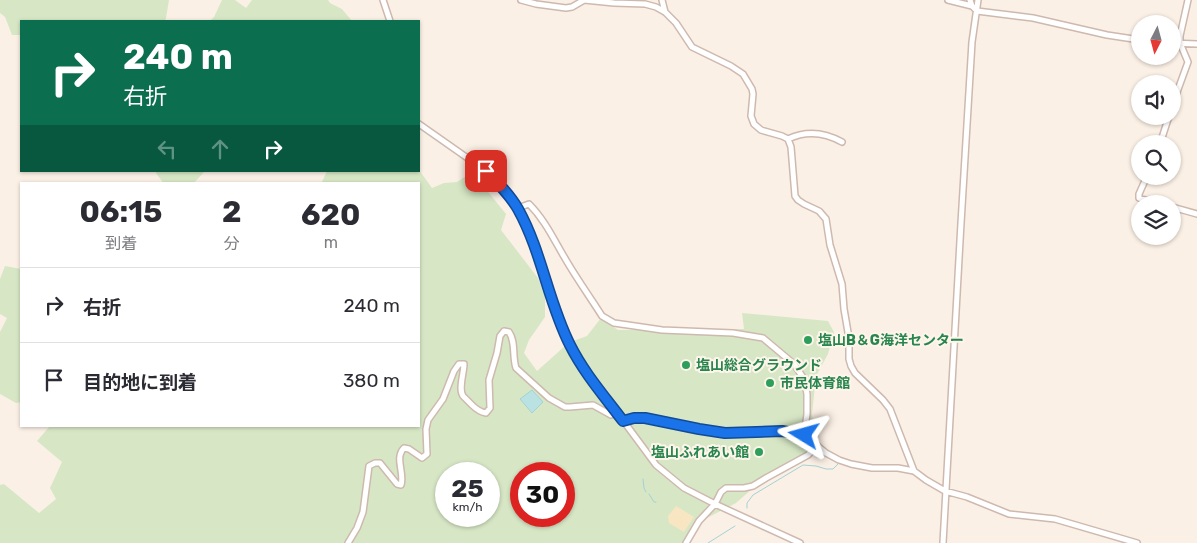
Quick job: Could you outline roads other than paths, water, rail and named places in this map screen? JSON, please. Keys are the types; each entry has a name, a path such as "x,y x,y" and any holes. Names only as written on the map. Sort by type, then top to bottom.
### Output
{"street":[{"path":"384,0 390,20"},
{"path":"521,0 566,8 572,7 584,0 646,4 656,7 665,12 676,23 692,47 739,70 746,78 752,89 752,120 757,128 788,139 791,147 795,196 804,204 819,211 826,219 830,245 842,284 851,366 855,373 890,409 914,472"},
{"path":"662,0 665,12"},
{"path":"948,0 971,3 977,11 1033,18 1131,39"},
{"path":"943,543 972,42 978,0"},
{"path":"1181,32 1188,0"},
{"path":"1181,43 1197,44"},
{"path":"1181,45 1188,62 1181,81"},
{"path":"420,125 486,171 518,208 531,235 570,346 584,369 651,459 684,488 800,543"},
{"path":"788,139 811,132 829,136 842,142"},
{"path":"518,208 529,204 538,213 602,316 608,320 662,330 733,333 763,338 794,364 804,379 807,394 804,435"},
{"path":"1181,210 1197,214"},
{"path":"348,543 357,528 363,512 370,466 375,463 381,464 397,484 401,486 400,451 404,448 409,449 422,458 427,454 426,429 428,420 442,399 459,364 464,364 464,375 460,385 462,395 481,412 486,413 490,408 488,380 497,353 500,336 504,331 509,332 513,338 516,368 549,398 565,407 593,405 611,415 617,413"},
{"path":"623,421 645,418 725,433 782,431 804,435 826,453 851,464 872,468 898,468 914,472 946,491 1009,514 1054,519 1137,543"},
{"path":"686,543 699,521 715,504 721,492 726,488 753,486 808,455 817,445"}],"water":[{"path":"532,390 543,402 532,413 520,399"}],"waterway":[{"path":"747,508 747,503 753,495 803,465 833,469 840,462"},
{"path":"643,479 646,492"},
{"path":"649,494 654,502 656,502"},
{"path":"708,543 735,526"}],"place":[{"name":"塩山B＆G海洋センター","path":"808,340"},
{"name":"塩山総合グラウンド","path":"686,365"},
{"name":"市民体育館","path":"770,383"},
{"name":"塩山ふれあい館","path":"759,452"}]}
